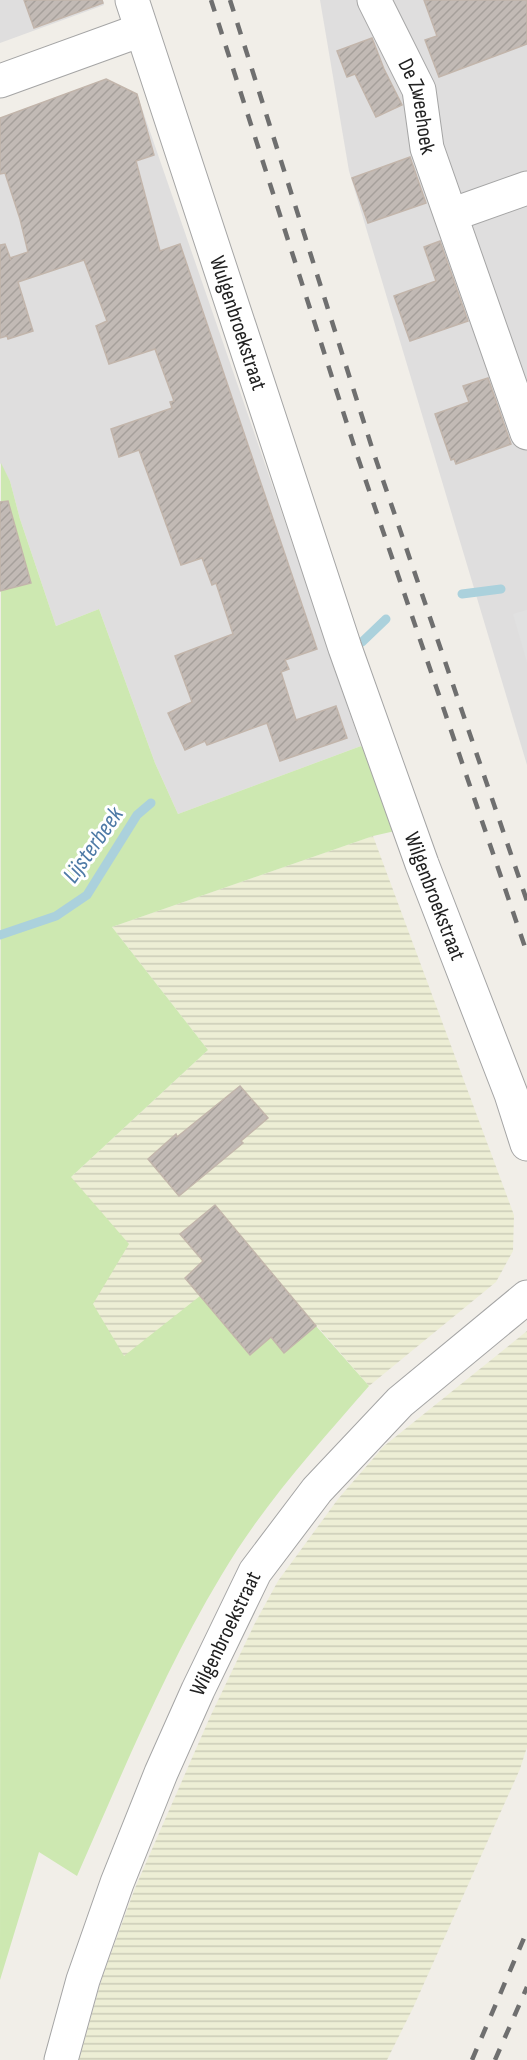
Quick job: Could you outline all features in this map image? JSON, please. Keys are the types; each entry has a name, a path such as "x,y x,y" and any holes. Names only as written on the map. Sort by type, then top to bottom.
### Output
{"street":[{"name":"De Zweehoek","path":"374,0 419,90 427,148 451,215 515,362 527,433"},
{"path":"0,81 136,15"},
{"name":"Wulgenbroekstraat","path":"136,15 345,648"},
{"path":"451,215 527,188"},
{"name":"Wilgenbroekstraat","path":"345,648 422,864 511,1094 527,1144"},
{"name":"Wilgenbroekstraat","path":"61,2060 83,1980 117,1883 193,1700 255,1572 317,1490 399,1402 527,1297"}],"shaded area":[{"path":"0,0 103,0 104,5 0,43"},
{"path":"320,0 527,0 527,765 349,171"},
{"path":"106,79 137,94 361,746 178,814 155,763 99,609 56,626 20,519 10,481 0,463 0,118"},
{"path":"527,610 527,662 513,614"}],"green space":[{"path":"1,463 10,481 20,519 56,626 99,609 155,763 178,814 361,746 369,758 395,831 373,836 112,927 208,1050 71,1177 129,1244 93,1304 124,1356 200,1296 271,1337 284,1353 316,1326 369,1386 272,1501 221,1576 162,1686 77,1876 39,1852 0,1980"},
{"path":"373,836 514,1215 513,1251 496,1282 369,1386 317,1326 284,1353 124,1357 92,1304 71,1177 208,1050 112,927"},
{"path":"527,1331 527,1747 520,1769 413,2008 387,2060 79,2060 102,1978 135,1888 210,1717 278,1581 338,1499 384,1446"}],"building":[{"path":"24,0 102,0 103,3 34,28"},
{"path":"424,0 527,0 527,44 439,77 425,40 437,36"},
{"path":"372,38 402,105 376,117 355,74 347,77 337,51"},
{"path":"106,79 137,94 154,155 136,161 160,251 180,244 317,649 285,660 289,669 281,672 296,720 336,706 347,738 280,761 267,723 207,745 205,741 185,750 168,713 192,702 175,656 233,634 216,583 212,585 202,558 181,565 139,450 119,457 111,429 172,408 170,402 174,401 155,349 109,364 96,326 107,321 84,260 18,282 33,331 8,339 7,336 0,338 0,245 5,244 10,258 28,252 5,173 0,174 0,118"},
{"path":"410,157 426,203 368,223 352,178"},
{"path":"440,241 468,321 410,341 394,296 436,281 424,247"},
{"path":"488,378 511,444 456,464 454,459 451,460 435,414 469,402 463,386"},
{"path":"8,501 31,583 0,591 0,502"},
{"path":"240,1086 268,1118 241,1141 243,1143 179,1196 148,1159 176,1134 177,1137"},
{"path":"215,1205 316,1326 284,1353 271,1337 250,1355 185,1278 203,1261 180,1234"}],"waterway":[{"name":"Lijsterbeek","path":"462,594 501,589"},
{"name":"Lijsterbeek","path":"362,642 386,619"},
{"name":"Lijsterbeek","path":"0,935 56,916 87,895 137,815 151,803"}],"railway":[{"path":"211,0 357,455 527,953"},
{"path":"230,0 373,451 527,901"},
{"path":"472,2060 527,1931"},
{"path":"495,2060 527,1987"}]}
